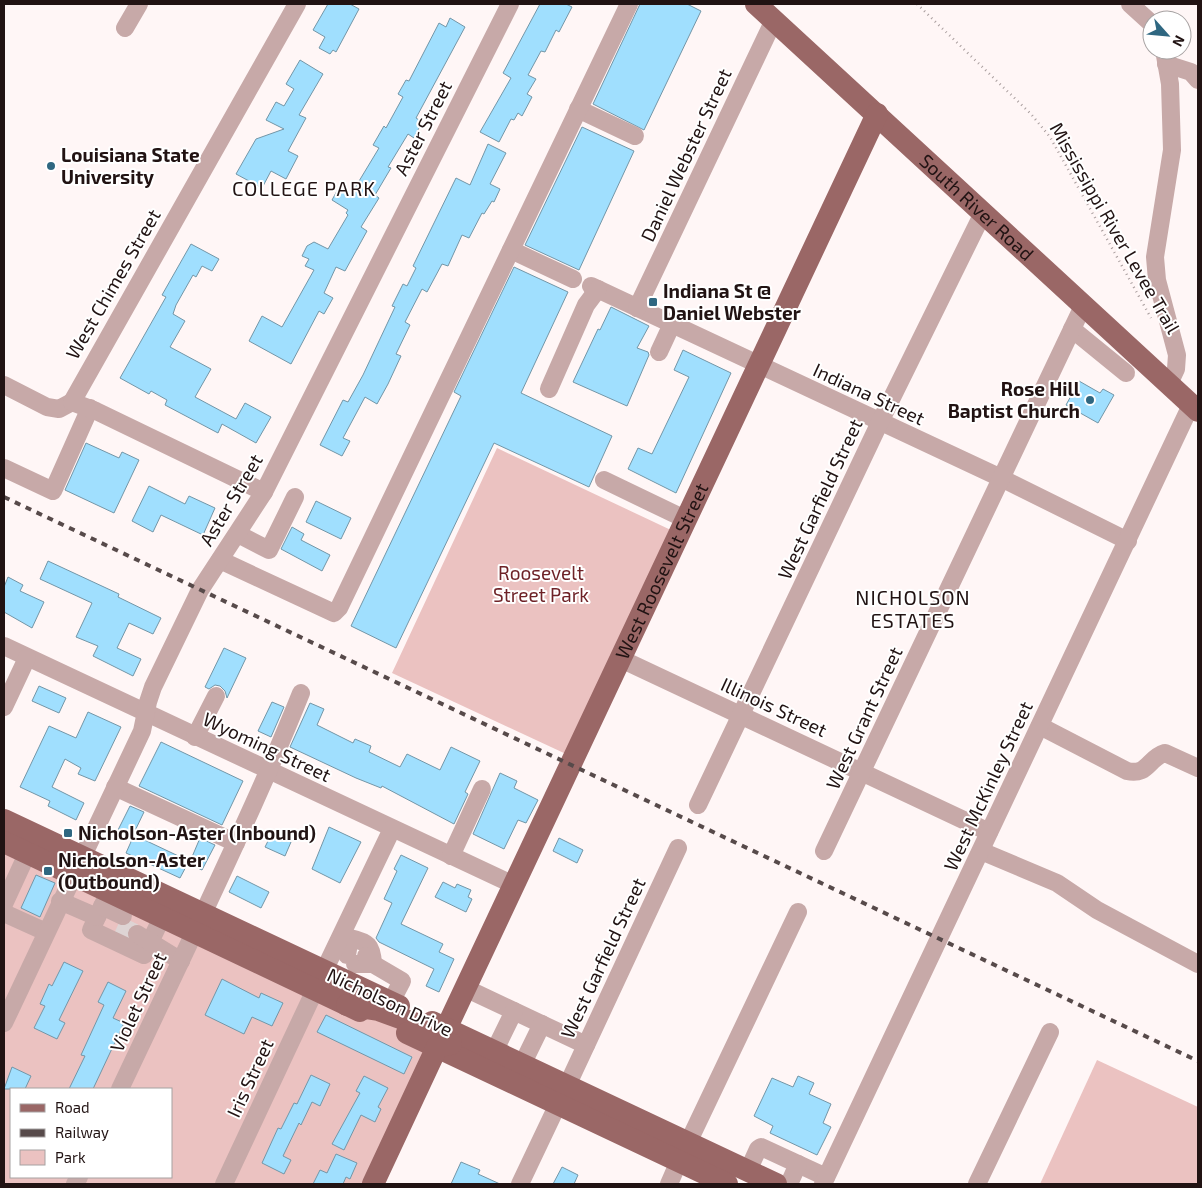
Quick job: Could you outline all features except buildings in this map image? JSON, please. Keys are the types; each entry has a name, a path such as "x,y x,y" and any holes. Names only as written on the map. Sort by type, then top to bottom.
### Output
{"main road":[{"name":"South River Road","path":"756,4 1195,408"},
{"name":"West Roosevelt Street","path":"373,1184 877,114"},
{"name":"Nicholson Drive","path":"4,820 77,866 198,924 320,980 391,1002 441,1038 684,1152 748,1171 776,1184"},
{"name":"Nicholson Drive","path":"4,843 27,854 77,866 101,907 150,929 198,924"},
{"name":"Nicholson Drive","path":"320,980 347,1005 378,1010 433,1030 441,1038 494,1052 528,1068 562,1095"},
{"path":"441,1038 449,1043 528,1068"},
{"name":"Nicholson Drive","path":"684,1152 727,1184"}],"street":[{"path":"125,28 139,4"},
{"name":"West Chimes Street","path":"72,402 297,4"},
{"name":"Aster Street","path":"4,1023 142,731 153,687 195,599 264,492 510,4"},
{"path":"220,560 334,613 340,608 629,4"},
{"path":"1130,4 1142,15"},
{"name":"Daniel Webster Street","path":"637,308 774,20"},
{"path":"1166,60 1170,84 1172,150 1155,257 1157,280 1177,355 1176,369 1168,384"},
{"path":"1171,60 1196,72"},
{"path":"578,109 635,136"},
{"name":"West Garfield Street","path":"698,805 880,422 983,213"},
{"path":"511,250 573,279"},
{"name":"Indiana Street","path":"549,389 595,288 1000,478 1128,541"},
{"name":"West Grant Street","path":"824,851 1083,306"},
{"path":"659,352 672,324"},
{"path":"1072,329 1126,372"},
{"path":"4,385 47,407 59,409 72,402 90,408 264,492"},
{"path":"4,468 53,491 90,408"},
{"name":"West McKinley Street","path":"825,1181 1128,541 1195,408"},
{"path":"604,480 686,520"},
{"path":"238,534 270,550 295,498"},
{"name":"Wyoming Street","path":"4,646 145,714 514,885"},
{"path":"4,707 27,658"},
{"name":"Illinois Street","path":"621,659 990,832"},
{"name":"Violet Street","path":"120,1088 270,772 278,744 301,693"},
{"path":"195,737 216,696"},
{"path":"1040,726 1127,771 1136,773 1142,771 1158,755 1165,753 1198,768"},
{"path":"115,787 236,844"},
{"path":"451,856 482,789"},
{"name":"Iris Street","path":"224,1184 320,980 356,951 392,829"},
{"name":"West Garfield Street","path":"520,1184 678,848"},
{"path":"981,851 1057,883 1097,910 1198,964"},
{"path":"4,904 27,854"},
{"path":"60,901 101,907 121,920"},
{"path":"101,907 91,930 144,955 150,929"},
{"path":"669,1184 798,912"},
{"path":"4,913 46,932"},
{"path":"150,929 181,961"},
{"path":"356,951 402,981 391,1002"},
{"path":"465,988 586,1045"},
{"path":"494,1052 514,1011"},
{"path":"528,1068 542,1024"},
{"path":"977,1184 1050,1032"},
{"path":"748,1171 758,1149 761,1147 798,1164 825,1181"},
{"path":"789,1184 798,1164"}],"path":[{"name":"Mississippi River Levee Trail","path":"917,4 1031,114 1050,137 1154,324"}],"green space":[{"name":"Roosevelt Street Park","path":"497,448 673,531 566,754 392,673"},
{"path":"4,842 437,1047 372,1184 4,1184"},
{"path":"1097,1060 1198,1107 1198,1184 1040,1184"}],"tunnel":[{"path":"118,925 137,934"}],"railway":[{"path":"4,497 1198,1061"}],"place":[{"name":"Louisiana State University","path":"51,166"},
{"name":"Indiana St @ Daniel Webster","path":"653,302"},
{"name":"Rose Hill Baptist Church","path":"1090,400"},
{"name":"Nicholson-Aster (Inbound)","path":"68,833"},
{"name":"Nicholson-Aster (Outbound)","path":"48,871"}],"district":[{"name":"COLLEGE PARK","path":"304,189"},
{"name":"NICHOLSON ESTATES","path":"913,610"}]}
